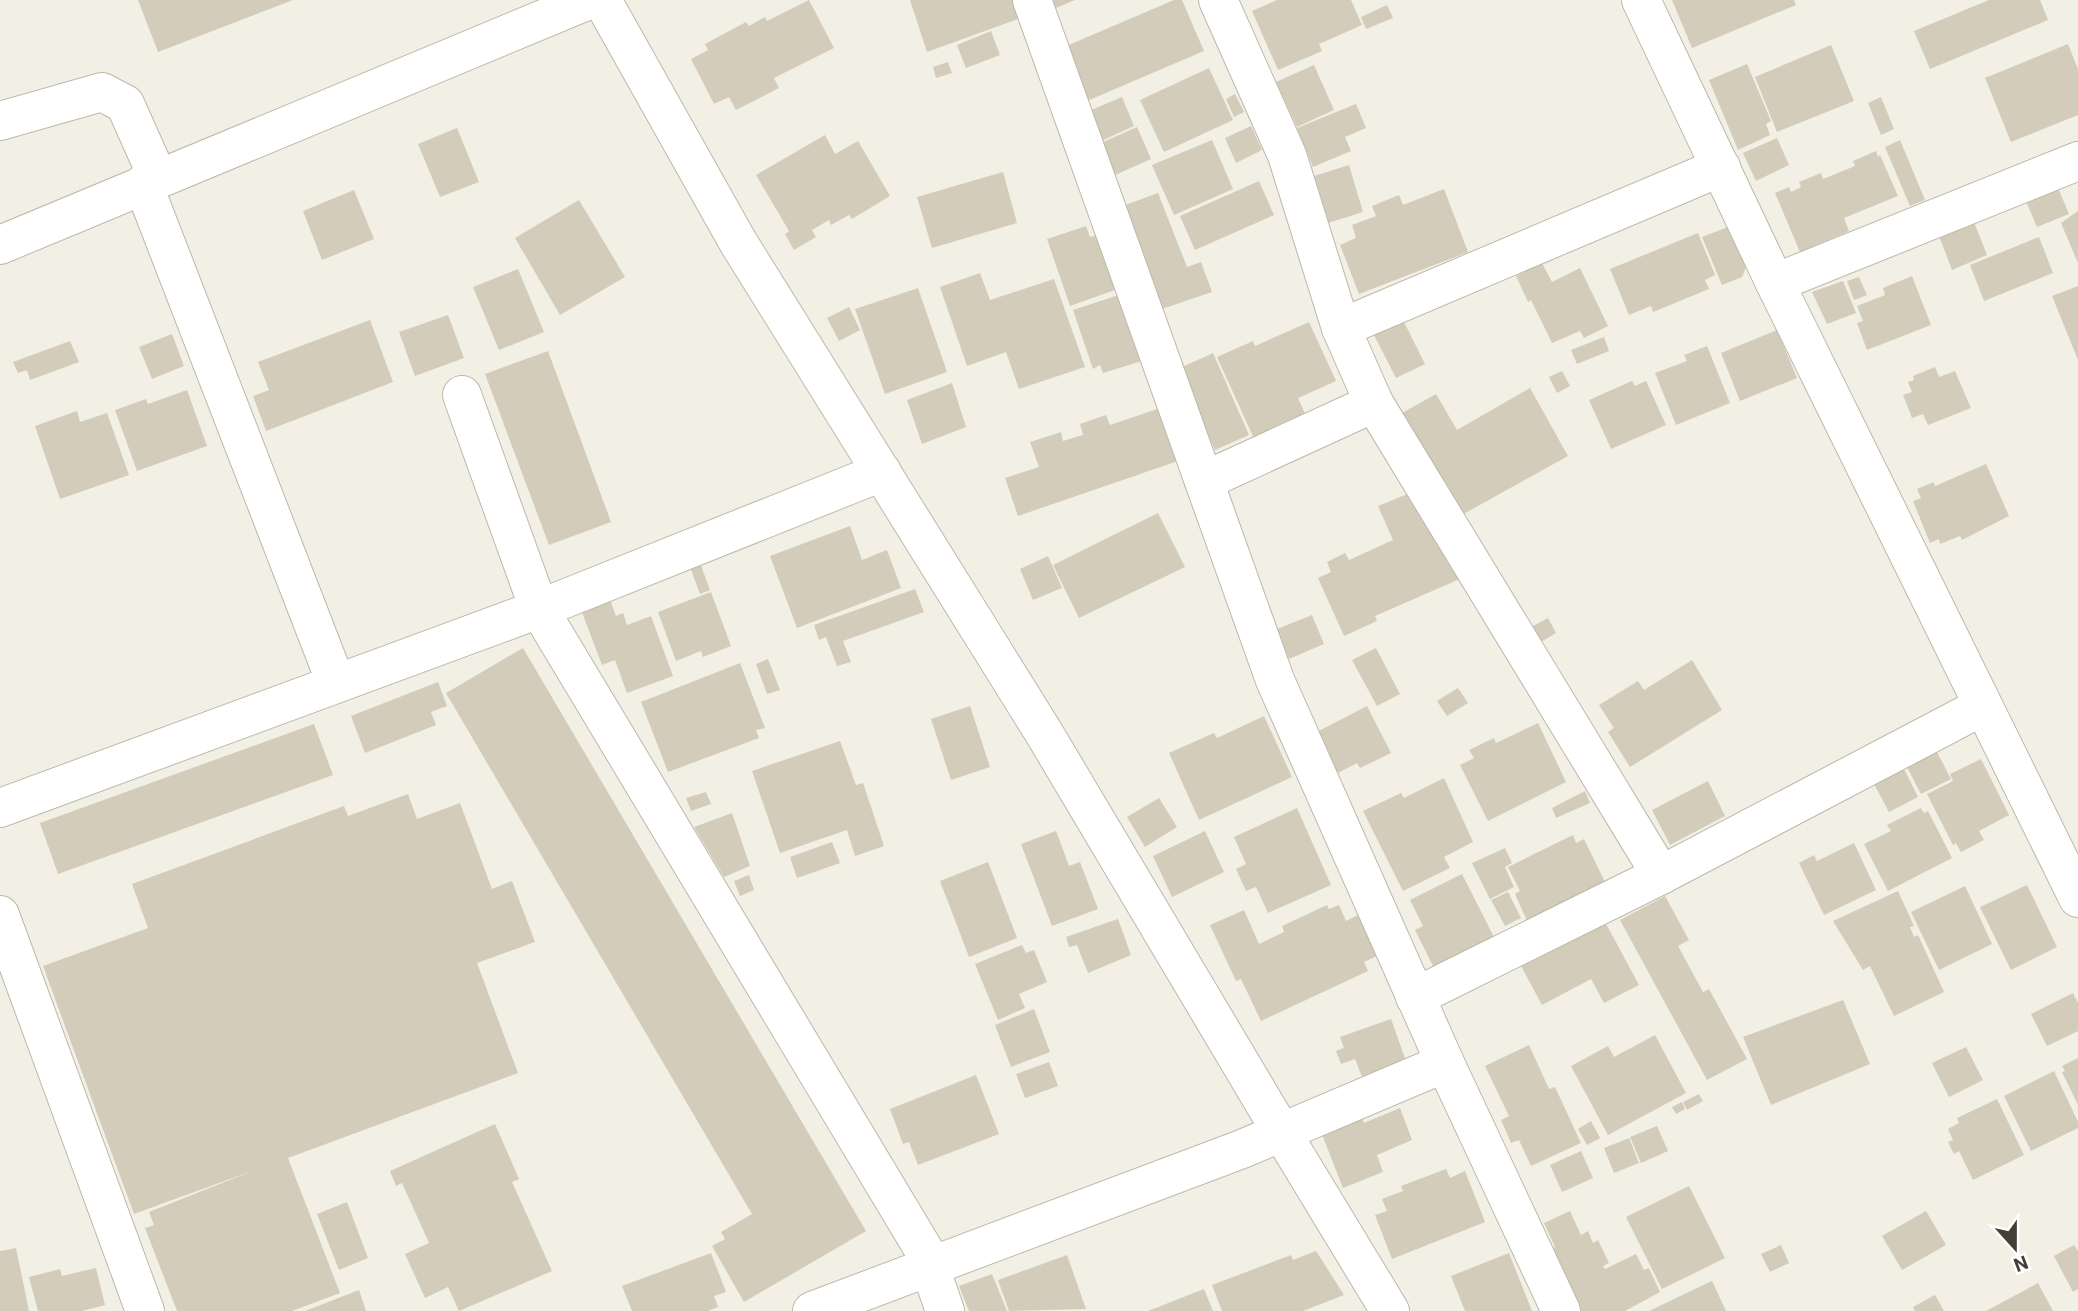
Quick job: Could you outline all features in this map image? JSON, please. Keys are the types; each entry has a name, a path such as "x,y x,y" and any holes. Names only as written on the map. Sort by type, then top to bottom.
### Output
{"street":[{"path":"0,244 589,0"},
{"path":"602,0 738,242 1044,733 1390,1311"},
{"path":"1032,0 1275,680 1415,997 1561,1311"},
{"path":"1218,0 1287,155 1342,328 1374,403 1661,875"},
{"path":"1641,0 1775,283 2078,898"},
{"path":"0,121 102,92 125,104 336,683"},
{"path":"1775,283 2078,160"},
{"path":"1342,328 1721,167"},
{"path":"463,395 538,608 924,1250 945,1311"},
{"path":"1204,481 1374,403"},
{"path":"0,808 538,608 882,472"},
{"path":"1415,997 1661,875 1983,706"},
{"path":"0,915 145,1311"},
{"path":"812,1311 1282,1133 1445,1063"}],"building":[{"path":"138,0 293,0 158,52"},
{"path":"809,0 834,48 774,78 779,88 736,110 729,97 714,104 691,59 708,50 705,44 746,22 749,26 765,17 767,21"},
{"path":"910,0 1012,0 1018,19 927,52"},
{"path":"1047,0 1075,0 1051,10"},
{"path":"1174,0 1182,0 1204,51 1087,101 1064,47"},
{"path":"1277,0 1351,0 1362,25 1319,44 1322,51 1278,70 1252,11"},
{"path":"1672,0 1794,0 1796,5 1692,48"},
{"path":"1989,0 2040,0 2048,20 1930,69 1914,31"},
{"path":"1387,5 1393,18 1366,29 1361,17"},
{"path":"991,31 1000,55 966,68 957,45"},
{"path":"2068,44 2078,69 2078,115 2011,142 1985,78"},
{"path":"1831,45 1854,101 1777,132 1755,77"},
{"path":"948,62 952,73 936,78 933,67"},
{"path":"1747,64 1771,121 1766,124 1770,135 1738,150 1709,80"},
{"path":"1314,65 1334,110 1297,127 1276,82"},
{"path":"1209,68 1233,120 1164,152 1140,100"},
{"path":"1235,94 1244,112 1234,117 1226,99"},
{"path":"1122,97 1134,126 1101,141 1089,111"},
{"path":"1881,97 1894,129 1881,135 1868,103"},
{"path":"1356,104 1366,128 1345,137 1351,151 1313,167 1297,128"},
{"path":"1251,126 1262,150 1236,163 1225,138"},
{"path":"1137,127 1151,159 1115,175 1101,143"},
{"path":"457,128 479,182 440,197 418,144"},
{"path":"825,135 835,154 858,141 890,196 852,219 849,215 831,225 829,220 812,230 816,237 794,250 785,234 789,231 756,175"},
{"path":"1777,138 1789,165 1756,181 1743,153"},
{"path":"1212,140 1233,189 1174,215 1152,165"},
{"path":"1900,140 1925,200 1910,206 1885,147"},
{"path":"1876,151 1898,196 1844,218 1849,231 1800,252 1775,193 1789,187 1791,192 1801,187 1799,182 1821,173 1823,179 1855,166 1853,161"},
{"path":"1349,165 1363,212 1328,223 1314,176"},
{"path":"1003,172 1017,223 932,248 917,197"},
{"path":"1259,181 1274,215 1195,250 1180,216"},
{"path":"2058,188 2069,214 2037,227 2026,201"},
{"path":"1444,189 1468,252 1359,294 1340,245 1356,238 1352,225 1376,216 1372,206 1399,195 1403,205"},
{"path":"354,190 374,239 322,260 303,211"},
{"path":"1158,193 1187,267 1201,262 1212,292 1159,310 1120,207"},
{"path":"579,200 625,277 560,315 515,238"},
{"path":"2078,211 2078,263 2061,223"},
{"path":"1974,222 1987,255 1952,270 1939,236"},
{"path":"1733,225 1748,262 1742,277 1722,285 1702,237"},
{"path":"1086,226 1090,237 1097,235 1115,290 1070,306 1047,239"},
{"path":"1698,233 1715,275 1705,280 1709,289 1653,312 1651,306 1629,315 1610,269"},
{"path":"2039,237 2053,273 1984,301 1970,265"},
{"path":"1542,263 1552,282 1580,268 1608,326 1584,338 1580,331 1552,343 1516,276"},
{"path":"518,269 544,332 499,350 473,287"},
{"path":"980,273 990,300 1054,279 1085,367 1019,389 1006,352 967,366 940,287"},
{"path":"1912,276 1931,325 1867,350 1857,323 1863,321 1857,306 1885,295 1883,288"},
{"path":"1859,277 1867,295 1854,300 1847,281"},
{"path":"1843,281 1856,313 1827,324 1812,292"},
{"path":"2078,286 2078,360 2052,296"},
{"path":"918,288 947,372 885,394 855,309"},
{"path":"1119,295 1142,361 1103,373 1100,365 1093,369 1073,310"},
{"path":"849,307 860,330 839,341 827,318"},
{"path":"448,315 464,358 415,376 399,332"},
{"path":"1402,318 1425,364 1396,378 1373,333"},
{"path":"370,320 393,382 266,431 253,396 269,390 258,362"},
{"path":"1309,322 1336,381 1298,398 1308,420 1256,443 1217,357 1253,341 1255,346"},
{"path":"1777,330 1797,378 1740,401 1721,353"},
{"path":"172,334 184,366 152,379 139,347"},
{"path":"1604,337 1609,351 1577,364 1571,350"},
{"path":"70,341 79,362 30,380 27,370 18,373 13,362"},
{"path":"1707,346 1730,403 1676,425 1655,373 1687,361 1684,355"},
{"path":"548,351 611,522 549,545 485,374"},
{"path":"1213,353 1249,435 1215,450 1178,369"},
{"path":"1935,367 1939,377 1955,371 1971,408 1928,425 1923,414 1912,418 1903,395 1912,392 1908,382 1914,380 1913,376"},
{"path":"1562,371 1570,386 1557,393 1549,377"},
{"path":"1632,381 1635,386 1646,381 1666,425 1611,449 1589,400"},
{"path":"952,383 966,427 922,444 907,400"},
{"path":"1530,388 1568,456 1460,516 1402,413 1436,394 1457,430"},
{"path":"187,390 207,446 137,471 115,410 146,399 148,404"},
{"path":"1160,408 1178,461 1018,516 1005,478 1039,467 1030,442 1061,432 1063,441 1083,435 1080,424 1106,415 1110,425"},
{"path":"77,411 80,422 107,413 129,475 60,499 35,426"},
{"path":"1986,464 2009,516 1962,540 1960,536 1940,544 1939,539 1930,543 1913,501 1921,498 1917,489 1934,482 1935,486"},
{"path":"1410,493 1462,578 1375,616 1377,621 1344,636 1318,578 1331,572 1327,562 1345,553 1349,560 1393,540 1378,506"},
{"path":"1158,513 1185,567 1079,618 1053,565"},
{"path":"850,526 862,560 887,550 901,588 797,628 770,556"},
{"path":"1048,556 1062,588 1033,600 1020,569"},
{"path":"700,563 710,590 700,594 690,567"},
{"path":"915,589 924,612 843,641 851,662 837,666 826,637 819,640 814,625"},
{"path":"711,592 731,646 703,657 701,651 676,661 658,612"},
{"path":"609,597 616,616 623,613 627,625 651,616 673,676 627,693 615,660 602,665 580,607"},
{"path":"1312,615 1324,644 1289,659 1277,629"},
{"path":"1548,618 1556,633 1539,643 1531,627"},
{"path":"523,648 866,1231 744,1302 712,1246 725,1239 721,1232 752,1214 446,693"},
{"path":"1376,648 1400,694 1377,706 1352,660"},
{"path":"768,659 780,690 767,694 756,664"},
{"path":"1692,660 1722,710 1630,767 1608,732 1614,728 1599,705 1638,681 1644,690"},
{"path":"740,663 765,728 756,730 759,738 668,772 641,702"},
{"path":"438,682 447,706 431,712 436,725 365,753 351,716"},
{"path":"1458,688 1468,703 1447,716 1437,701"},
{"path":"970,706 990,767 951,780 931,719"},
{"path":"1367,706 1391,753 1360,768 1357,763 1338,773 1317,732"},
{"path":"1264,716 1292,777 1199,820 1169,753 1214,733 1217,738"},
{"path":"1538,723 1566,782 1488,821 1460,765 1474,758 1469,750 1494,738 1496,743"},
{"path":"314,724 333,775 58,874 40,823"},
{"path":"840,741 856,785 863,783 884,846 855,856 847,830 780,853 752,771"},
{"path":"1937,752 1951,779 1921,794 1907,767"},
{"path":"1981,759 2009,815 1979,831 1984,840 1961,852 1956,843 1953,845 1927,794 1953,781 1950,774"},
{"path":"1904,769 1918,797 1889,812 1874,784"},
{"path":"1444,778 1473,842 1444,857 1450,868 1403,891 1363,811 1401,793 1404,798"},
{"path":"1708,781 1725,816 1670,845 1652,810"},
{"path":"1585,791 1590,803 1556,818 1552,808"},
{"path":"706,792 711,804 691,811 686,798"},
{"path":"408,794 417,819 460,803 492,889 512,881 535,942 477,963 518,1073 288,1158 340,1293 292,1311 177,1311 145,1228 154,1225 149,1212 260,1168 134,1214 43,966 148,928 132,884 344,806 348,816"},
{"path":"1159,798 1177,827 1145,847 1127,817"},
{"path":"1297,808 1331,885 1268,913 1256,887 1246,891 1236,869 1246,864 1234,837"},
{"path":"1921,808 1924,813 1928,811 1952,858 1888,891 1864,844 1891,831 1887,825"},
{"path":"732,813 750,866 724,877 694,827"},
{"path":"1056,831 1069,866 1080,862 1098,909 1052,926 1021,844"},
{"path":"1205,831 1224,872 1172,897 1153,856"},
{"path":"1573,835 1576,843 1584,839 1605,882 1527,921 1515,894 1520,891 1508,867"},
{"path":"832,842 840,863 797,878 790,857"},
{"path":"1854,843 1876,890 1824,915 1799,863 1814,855 1817,861"},
{"path":"1505,848 1512,863 1505,867 1514,887 1490,899 1472,863"},
{"path":"988,862 1017,938 969,957 940,881"},
{"path":"1462,874 1497,943 1436,972 1415,930 1423,926 1410,900"},
{"path":"749,875 754,890 740,896 734,881"},
{"path":"2027,885 2057,947 2011,970 1980,907"},
{"path":"1965,886 1992,944 1939,970 1911,912"},
{"path":"1898,891 1914,926 1910,927 1914,937 1918,935 1944,992 1894,1016 1870,966 1863,970 1833,921"},
{"path":"1508,892 1521,918 1505,926 1491,900"},
{"path":"1665,896 1689,940 1678,946 1703,992 1709,989 1747,1059 1707,1080 1620,920"},
{"path":"1327,905 1329,909 1339,905 1346,921 1358,915 1377,956 1364,962 1368,971 1261,1021 1241,979 1236,981 1210,925 1244,910 1259,944 1284,932 1282,926"},
{"path":"1118,919 1131,955 1088,973 1077,945 1069,947 1066,937"},
{"path":"1604,920 1639,985 1604,1003 1591,979 1542,1005 1521,966"},
{"path":"1022,945 1026,953 1034,950 1047,982 1019,994 1025,1008 998,1020 975,964"},
{"path":"2073,993 2078,1003 2078,1031 2047,1046 2031,1014"},
{"path":"1843,1000 1870,1064 1771,1105 1743,1037"},
{"path":"1034,1009 1050,1052 1011,1067 995,1025"},
{"path":"1391,1019 1406,1061 1362,1077 1355,1059 1341,1064 1336,1051 1344,1048 1340,1037"},
{"path":"1655,1035 1686,1093 1608,1135 1571,1066 1608,1046 1614,1057"},
{"path":"1529,1045 1549,1089 1555,1087 1581,1143 1531,1166 1519,1140 1511,1143 1501,1120 1509,1116 1485,1066"},
{"path":"1966,1047 1983,1080 1949,1097 1932,1063"},
{"path":"2078,1058 2078,1105 2062,1072 2065,1071 2062,1066"},
{"path":"1049,1062 1058,1086 1025,1098 1016,1074"},
{"path":"2054,1071 2078,1122 2078,1128 2031,1151 2004,1096"},
{"path":"976,1075 999,1134 918,1165 909,1142 903,1144 890,1109"},
{"path":"1699,1094 1703,1101 1687,1110 1683,1102"},
{"path":"1997,1099 2024,1155 1973,1180 1959,1151 1954,1154 1948,1142 1953,1140 1948,1129 1959,1123 1957,1118"},
{"path":"1682,1102 1685,1109 1676,1114 1672,1107"},
{"path":"1400,1108 1412,1140 1377,1155 1383,1172 1343,1188 1321,1132 1361,1116 1364,1123"},
{"path":"1591,1121 1600,1138 1587,1145 1578,1129"},
{"path":"495,1124 519,1179 512,1182 552,1271 459,1311 448,1287 425,1298 405,1254 429,1243 402,1183 396,1186 390,1171"},
{"path":"1657,1126 1668,1151 1641,1163 1630,1137"},
{"path":"1629,1138 1639,1163 1614,1173 1604,1148"},
{"path":"1581,1151 1593,1178 1562,1192 1550,1165"},
{"path":"1446,1169 1450,1178 1465,1171 1485,1222 1392,1259 1375,1215 1387,1211 1382,1199 1403,1191 1401,1186"},
{"path":"1689,1186 1725,1258 1662,1289 1626,1217"},
{"path":"347,1202 368,1258 339,1270 317,1214"},
{"path":"1570,1211 1581,1235 1588,1231 1593,1243 1598,1240 1609,1263 1603,1266 1605,1269 1636,1254 1644,1270 1649,1268 1660,1292 1625,1311 1581,1311 1552,1248 1555,1247 1544,1223"},
{"path":"1926,1211 1946,1245 1902,1270 1882,1236"},
{"path":"1781,1245 1789,1263 1770,1272 1761,1254"},
{"path":"2074,1245 2078,1251 2078,1289 2073,1292 2054,1256"},
{"path":"16,1248 29,1311 0,1311 0,1251"},
{"path":"1316,1251 1344,1295 1303,1311 1222,1311 1212,1285 1291,1255 1293,1260"},
{"path":"711,1253 726,1292 714,1296 718,1307 708,1311 632,1311 622,1286"},
{"path":"1509,1253 1532,1311 1465,1311 1451,1276"},
{"path":"1067,1255 1086,1309 1009,1311 998,1280"},
{"path":"96,1268 105,1305 82,1311 38,1311 29,1277 60,1269 62,1276"},
{"path":"992,1274 1007,1311 969,1311 959,1286"},
{"path":"1712,1281 1726,1311 1649,1311 1697,1288"},
{"path":"2038,1283 2053,1311 1986,1311"},
{"path":"1204,1289 1213,1311 1148,1311"},
{"path":"359,1290 366,1311 305,1311"},
{"path":"1935,1295 1944,1311 1915,1311 1913,1307"}]}
